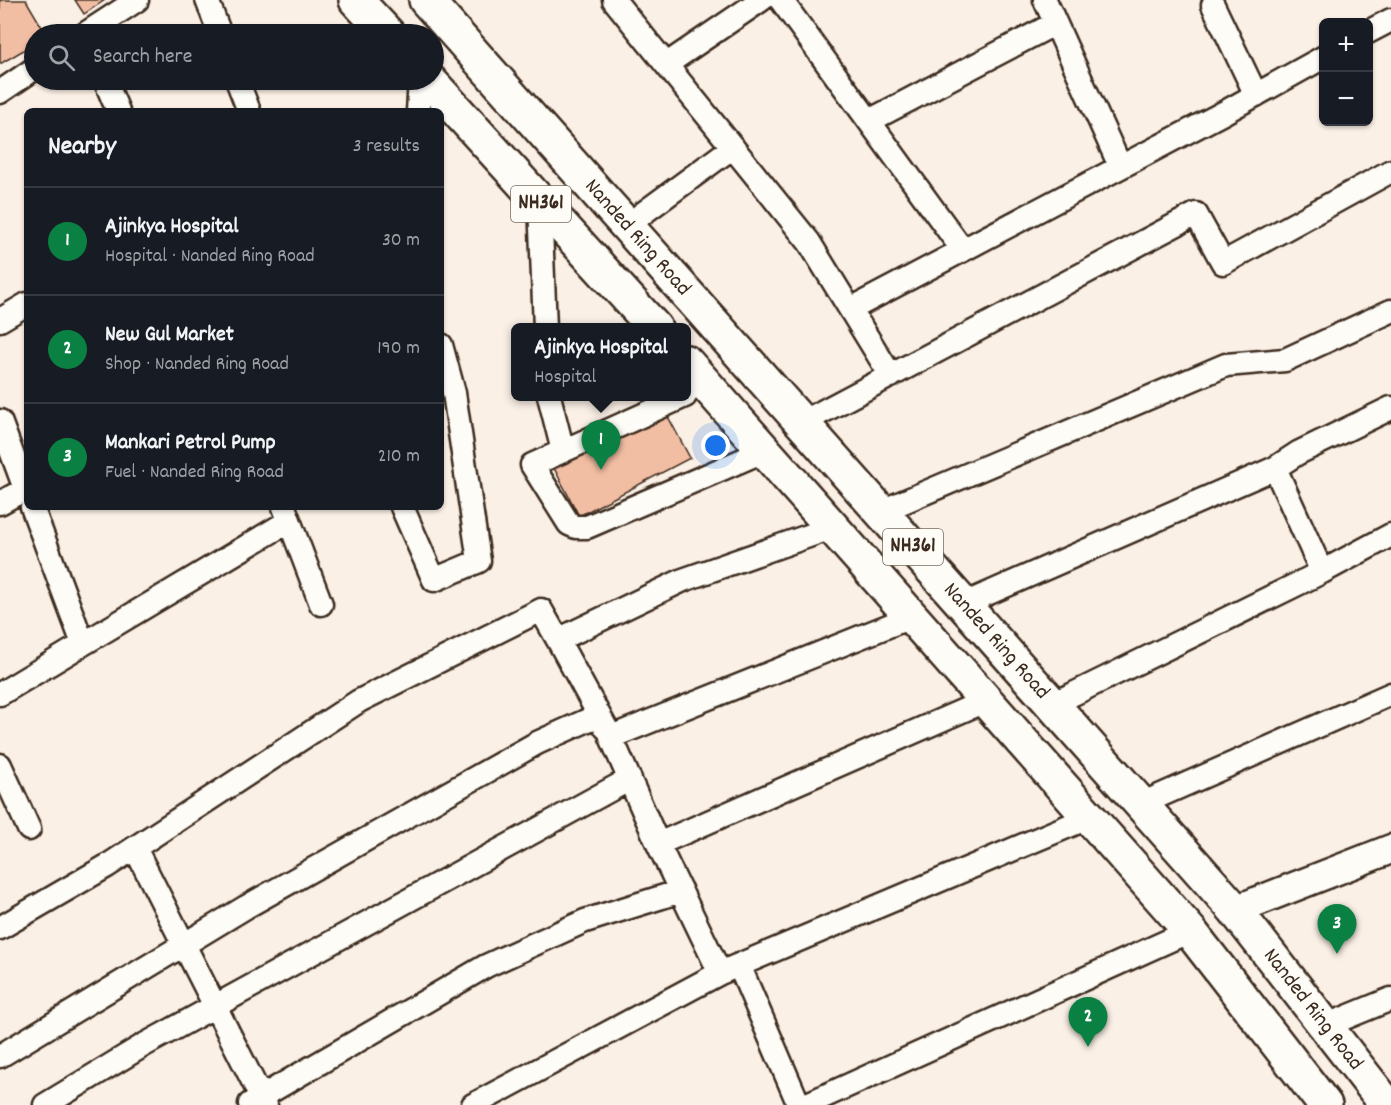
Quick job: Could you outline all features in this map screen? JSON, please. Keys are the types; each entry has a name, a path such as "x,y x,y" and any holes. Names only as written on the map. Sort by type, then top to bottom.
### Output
{"highway":[{"path":"356,0 379,24"},
{"name":"Nanded Ring Road","path":"426,0 1235,910 1387,1105"},
{"name":"NH361","path":"438,90 651,323"},
{"name":"NH361","path":"693,393 766,450 1190,931 1325,1105"}],"street":[{"path":"101,24 136,0"},
{"path":"207,0 216,24"},
{"path":"614,0 809,242 891,376"},
{"path":"667,64 761,0"},
{"path":"781,0 962,249"},
{"path":"1045,0 1120,166"},
{"path":"1215,2 1256,95"},
{"path":"1373,29 1391,20"},
{"path":"868,120 1054,24"},
{"path":"851,309 1256,95 1319,59"},
{"path":"0,92 24,76"},
{"path":"109,90 117,108"},
{"path":"241,90 248,108"},
{"path":"418,108 419,90"},
{"path":"627,225 733,147"},
{"path":"803,422 1196,214 1223,263 1391,171"},
{"path":"540,203 545,323"},
{"path":"0,320 24,306"},
{"path":"882,511 1226,366 1285,360 1391,311"},
{"path":"403,510 434,580 479,561 454,393 444,356"},
{"path":"550,401 563,451"},
{"path":"675,401 532,465 569,524 576,527 587,527 766,450"},
{"path":"964,604 1275,468 1298,453 1391,408"},
{"path":"0,421 24,484"},
{"path":"1275,468 1322,572"},
{"path":"0,503 24,495"},
{"path":"34,510 82,644"},
{"path":"0,693 82,644 286,514 321,604"},
{"path":"558,640 683,580 834,527"},
{"path":"1053,704 1322,572 1391,535"},
{"path":"0,928 135,848 359,701 541,610 612,737 681,891 730,969 799,1105"},
{"path":"612,737 913,616"},
{"path":"1141,804 1391,694"},
{"path":"658,844 987,700"},
{"path":"0,1056 246,907 537,743 599,715"},
{"path":"0,765 29,829"},
{"path":"45,1105 144,1045 630,780"},
{"path":"473,1105 730,969 1090,818"},
{"path":"135,848 215,1006 259,1102 486,966 585,921 681,891"},
{"path":"1235,910 1391,849"},
{"path":"805,1105 1190,931"},
{"path":"1325,1026 1391,999"}],"building":[{"path":"0,0 26,0 40,24 24,24 24,50 0,64"},
{"path":"75,0 105,0 84,14"},
{"path":"665,411 690,458 579,516 554,468"}],"place":[{"name":"Ajinkya Hospital","path":"601,470"},
{"name":"Mankari Petrol Pump","path":"1337,954"},
{"name":"New Gul Market","path":"1088,1047"}]}
